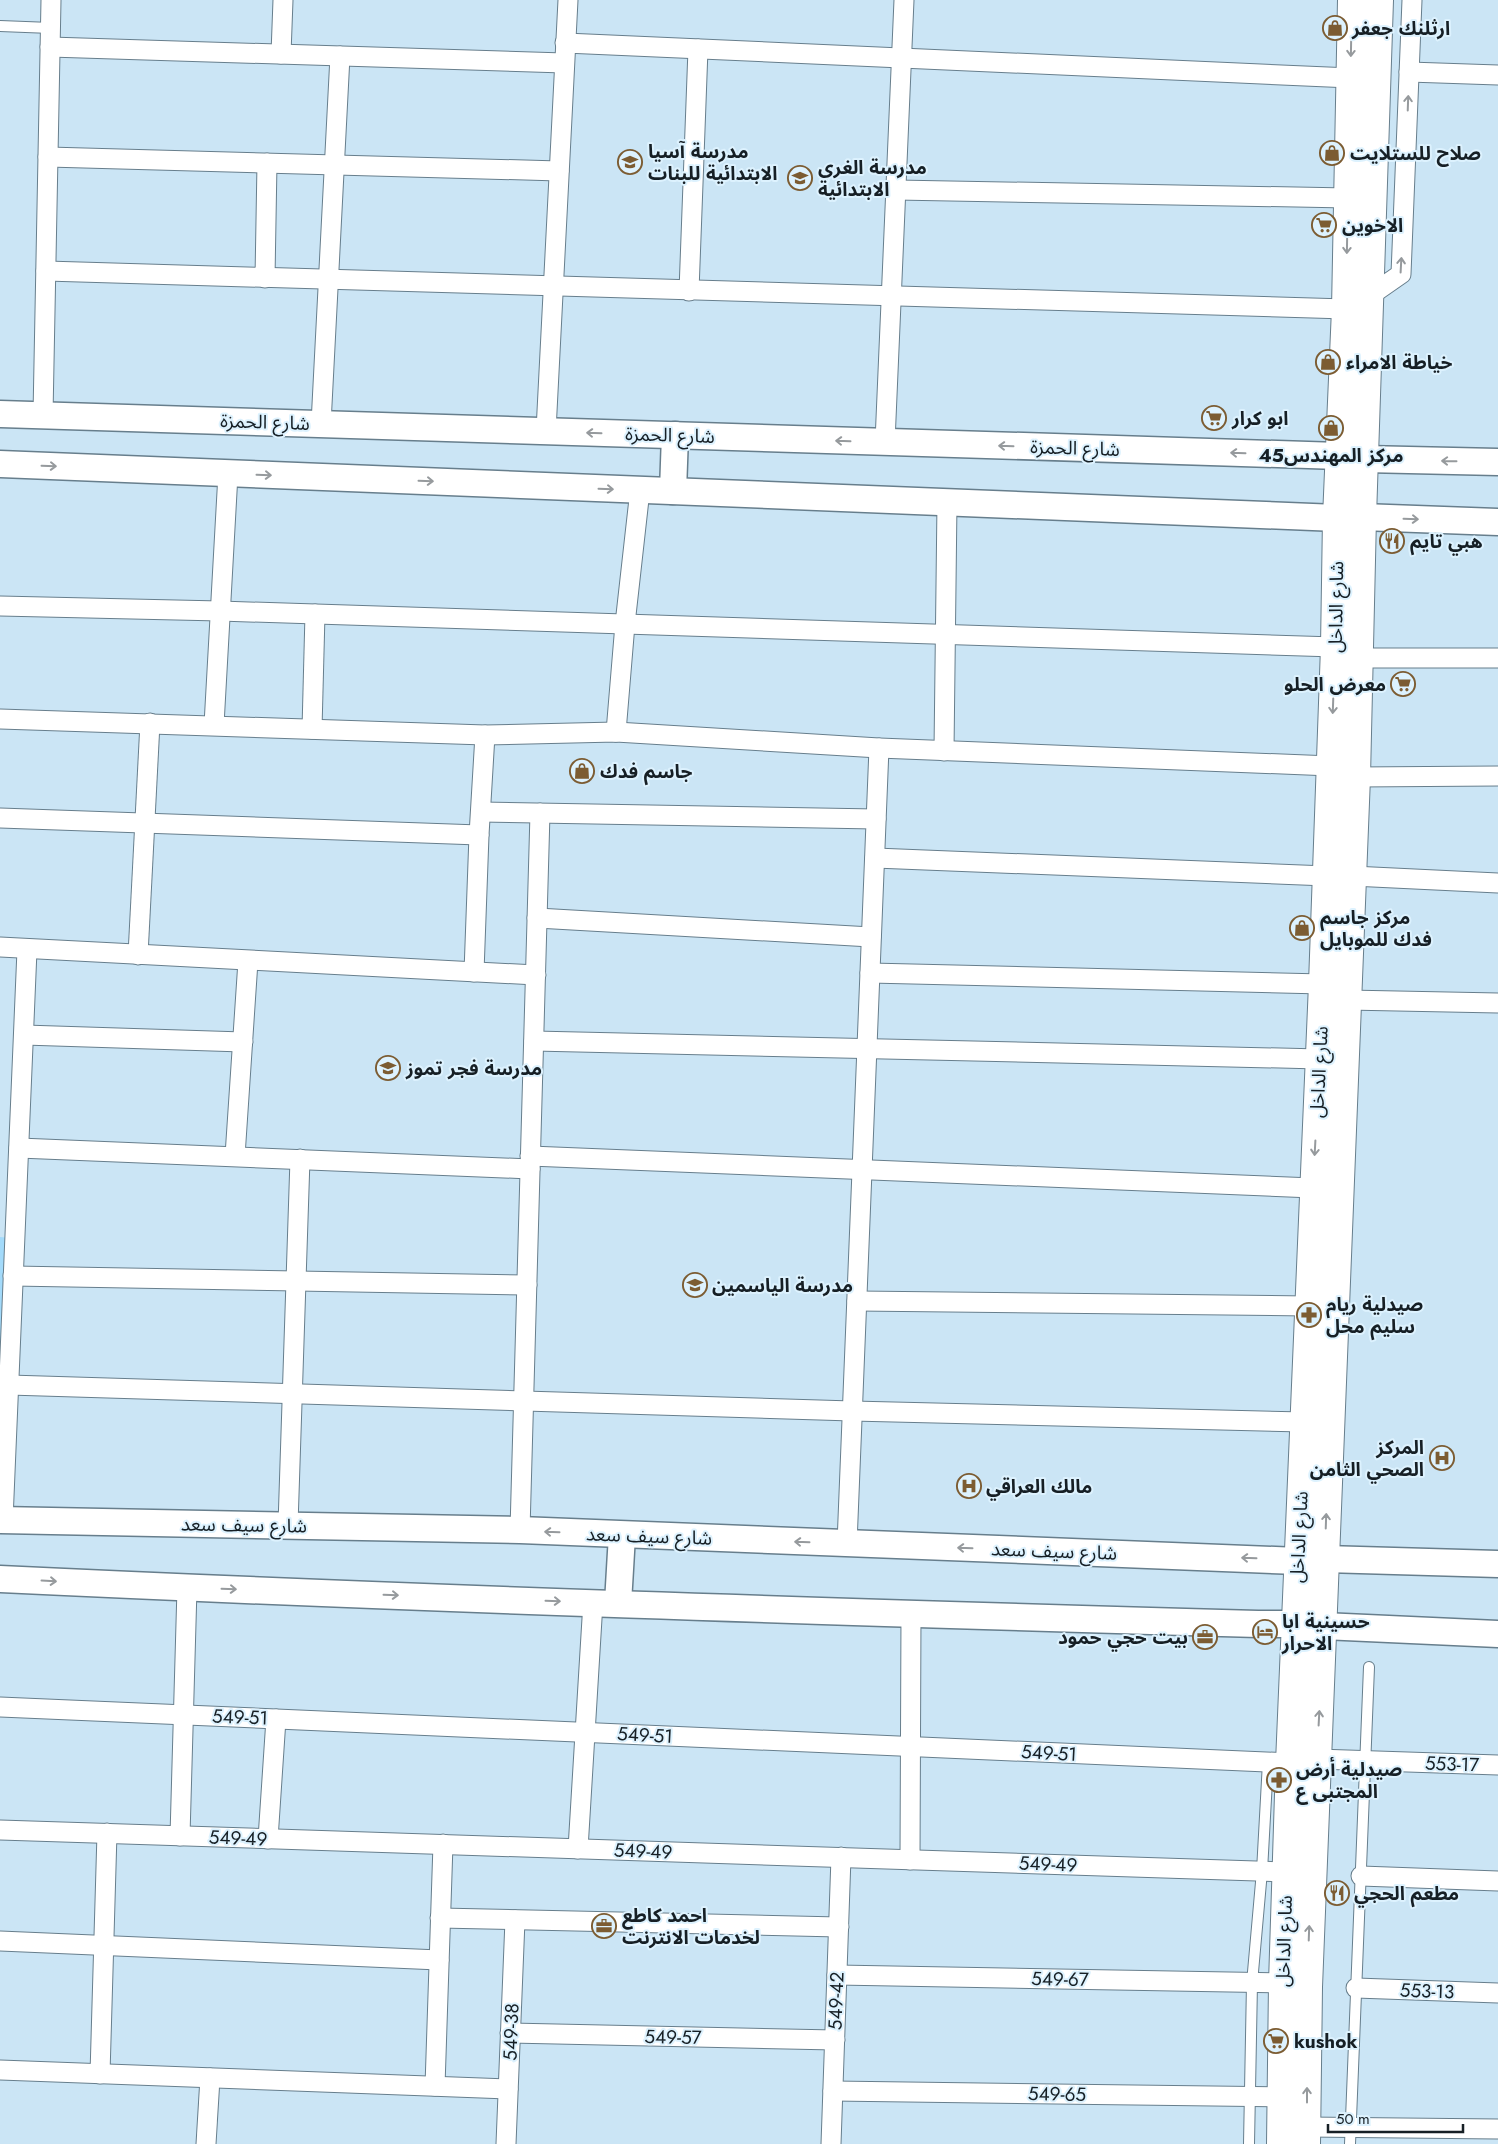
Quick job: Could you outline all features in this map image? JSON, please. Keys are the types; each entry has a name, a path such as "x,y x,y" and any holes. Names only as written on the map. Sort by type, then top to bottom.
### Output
{"main road":[{"name":"شارع الداخل","path":"1352,0 1348,198 1358,303"},
{"name":"شارع الداخل","path":"1281,2144 1283,1983 1274,1872 1279,1763 1295,1624 1313,1188 1324,984 1356,777 1346,653 1349,517 1358,303 1379,0"},
{"name":"شارع الداخل","path":"1306,2136 1308,1987 1347,1000 1331,766 1346,653"}],"street":[{"path":"43,415 51,0"},
{"path":"281,54 283,0"},
{"path":"546,431 568,0"},
{"path":"885,442 904,0"},
{"path":"46,271 891,297 1358,303 1401,274 1412,0"},
{"path":"566,43 1350,78"},
{"path":"50,47 564,63"},
{"path":"689,291 698,49"},
{"path":"321,424 340,56"},
{"path":"1409,72 1498,75"},
{"path":"48,157 559,171"},
{"path":"265,278 267,163"},
{"path":"896,190 1348,198"},
{"name":"شارع الحمزة","path":"0,414 1498,462"},
{"path":"673,491 675,435"},
{"path":"0,464 1498,522"},
{"path":"214,725 228,474"},
{"path":"616,732 625,624 640,490"},
{"path":"944,751 947,502"},
{"path":"0,606 220,611 946,635 1498,658"},
{"path":"312,729 315,614"},
{"path":"0,719 485,735 616,732 879,748 1331,766"},
{"path":"138,955 150,723"},
{"path":"474,972 485,735"},
{"path":"847,1544 879,748"},
{"path":"1356,777 1498,776"},
{"path":"481,812 876,820"},
{"path":"520,1530 540,813"},
{"path":"0,818 479,835"},
{"path":"875,858 1498,883"},
{"path":"537,918 871,937"},
{"path":"0,947 27,950 536,975"},
{"path":"2,1520 27,950"},
{"path":"235,1156 248,961"},
{"path":"870,973 1324,984"},
{"path":"1347,1000 1498,1003"},
{"path":"24,1035 243,1042"},
{"path":"534,1040 1320,1059"},
{"path":"19,1148 300,1159 862,1168 1313,1188"},
{"path":"288,1525 300,1159"},
{"path":"14,1276 527,1285"},
{"path":"856,1301 1308,1306"},
{"path":"9,1386 852,1411 1304,1422"},
{"name":"شارع سيف سعد","path":"2,1520 520,1530 1298,1561"},
{"path":"578,1849 585,1732 606,1603 622,1534"},
{"path":"1325,1559 1498,1564"},
{"path":"0,1579 187,1588 911,1614 1295,1624"},
{"path":"180,1836 185,1715 187,1588"},
{"path":"910,1860 911,1614"},
{"path":"1323,1626 1498,1634"},
{"name":"549-51","path":"0,1707 1279,1763"},
{"path":"268,1839 276,1719"},
{"name":"553-17","path":"1317,1759 1498,1765"},
{"name":"549-49","path":"0,1830 1274,1872"},
{"path":"100,2074 106,1834"},
{"path":"435,2086 443,1844"},
{"name":"549-42","path":"831,2144 841,1857"},
{"path":"1360,1876 1498,1881"},
{"path":"440,1918 839,1927"},
{"name":"549-38","path":"506,2144 515,1920"},
{"path":"0,1941 439,1960"},
{"name":"549-67","path":"837,1975 1283,1983"},
{"name":"553-13","path":"1356,1988 1498,1993"},
{"name":"549-57","path":"510,2033 835,2040"},
{"path":"0,2070 508,2089"},
{"path":"206,2144 210,2078"},
{"name":"549-65","path":"833,2091 1282,2098"},
{"path":"1306,2136 1350,2136 1498,2129"}],"lane":[{"path":"0,26 50,28"},
{"path":"1350,2136 1369,1668"},
{"path":"1249,2144 1252,2097 1252,1983 1274,1872"}],"shaded area":[{"path":"0,1237 10,1238 0,1398"}],"place":[{"name":"ارثلنك جعفر","path":"1335,28"},
{"name":"صلاح للستلايت","path":"1332,153"},
{"name":"مدرسة آسيا الابتدائية للبنات","path":"630,162"},
{"name":"مدرسة الغري الابتدائية","path":"800,178"},
{"name":"الاخوين","path":"1324,225"},
{"name":"خياطة الامراء","path":"1328,362"},
{"name":"ابو كرار","path":"1214,418"},
{"name":"مركز المهندس45","path":"1331,428"},
{"name":"هبي تايم","path":"1392,541"},
{"name":"معرض الحلو","path":"1403,684"},
{"name":"جاسم فدك","path":"582,771"},
{"name":"مركز جاسم فدك للموبايل","path":"1302,928"},
{"name":"مدرسة فجر تموز","path":"388,1068"},
{"name":"مدرسة الياسمين","path":"695,1285"},
{"name":"صيدلية ريام سليم محل","path":"1309,1315"},
{"name":"المركز الصحي الثامن","path":"1442,1458"},
{"name":"مالك العراقي","path":"969,1486"},
{"name":"حسينية ابا الاحرار","path":"1265,1632"},
{"name":"بيت حجي حمود","path":"1205,1637"},
{"name":"صيدلية أرض المجتبى ع","path":"1279,1780"},
{"name":"مطعم الحجي","path":"1337,1893"},
{"name":"احمد كاطع لخدمات الانترنت","path":"604,1926"},
{"name":"kushok","path":"1276,2041"}]}
